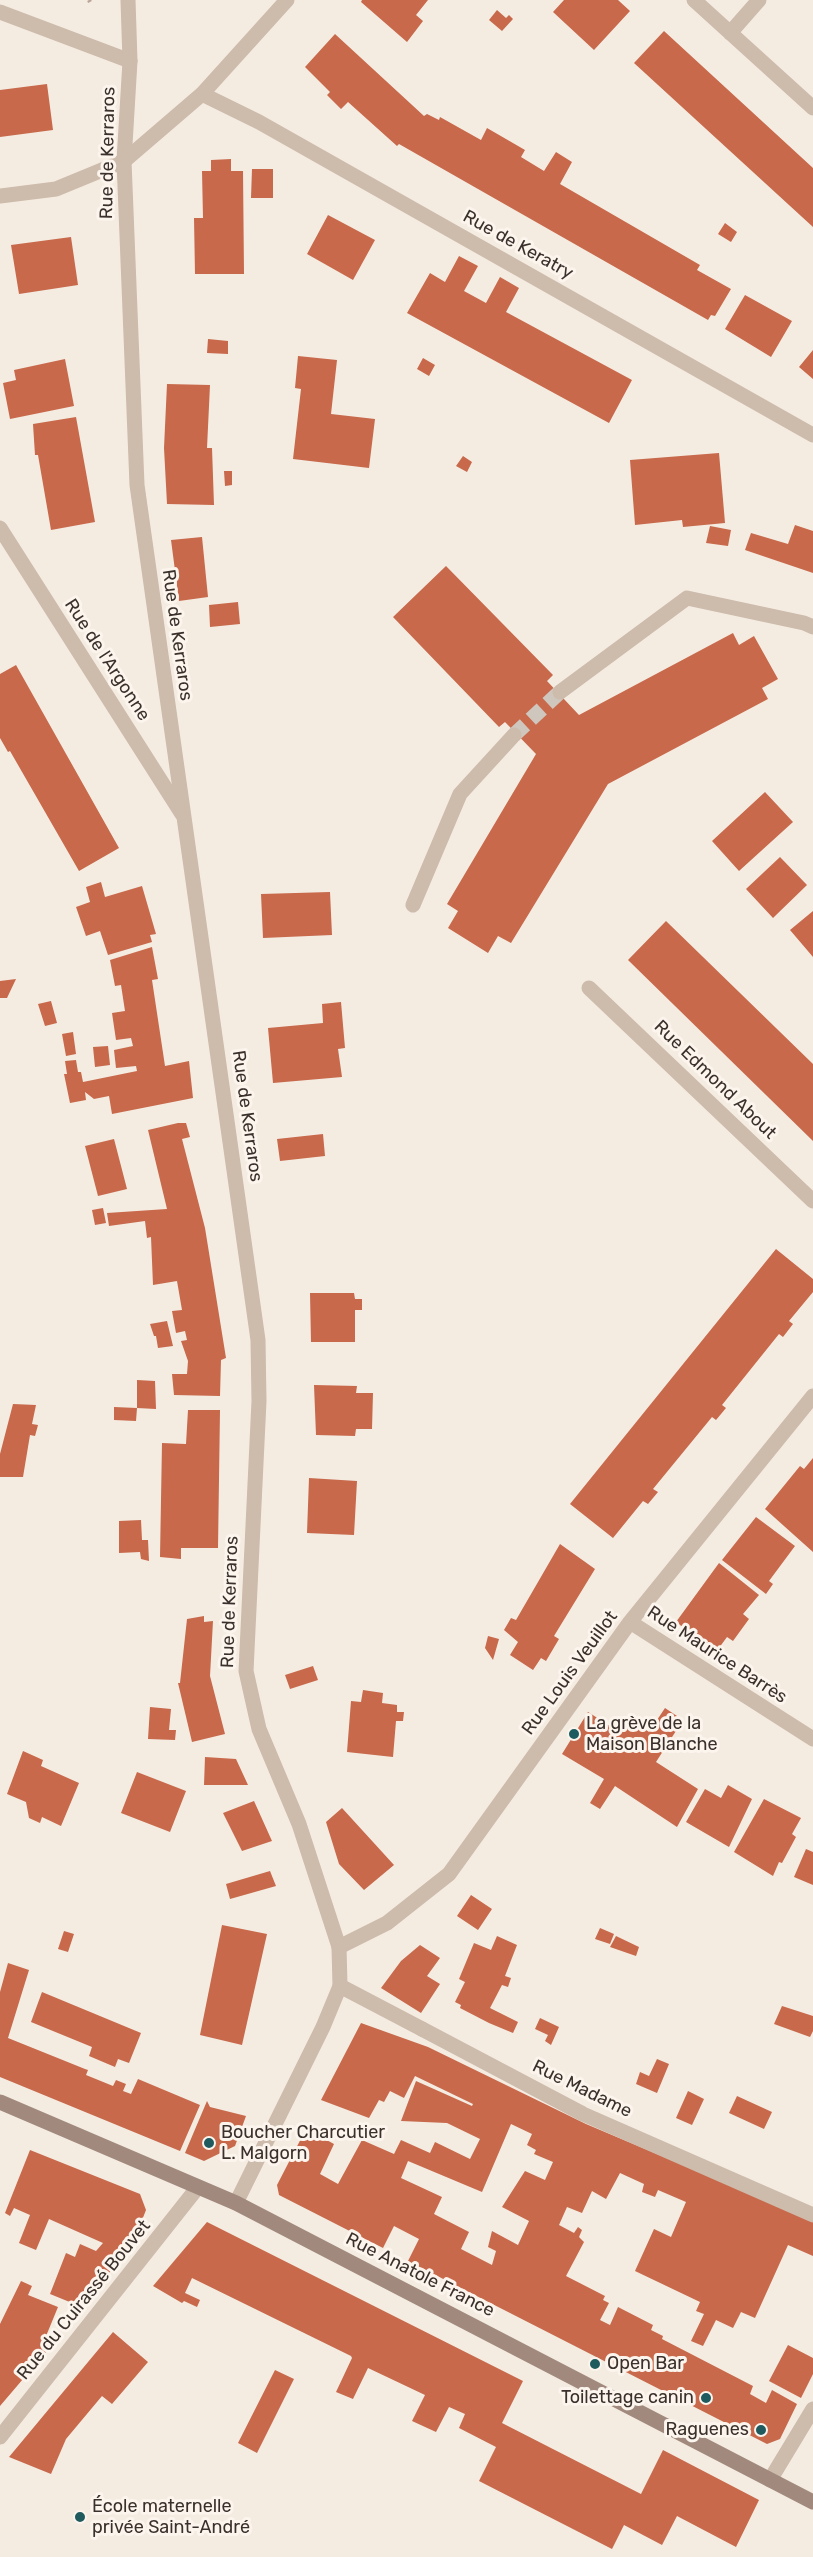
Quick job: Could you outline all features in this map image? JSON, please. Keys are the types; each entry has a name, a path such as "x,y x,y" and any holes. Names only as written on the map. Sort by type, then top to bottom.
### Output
{"main road":[{"name":"Rue Anatole France","path":"0,2102 236,2203 813,2502"}],"street":[{"name":"Rue de Kerraros","path":"128,0 130,61 124,161 137,485 182,813 193,863 258,1340 259,1401 246,1671 259,1729 299,1824 339,1947 340,1986 323,2027 236,2203"},
{"path":"0,196 56,189 124,161 201,94 287,0"},
{"path":"694,0 813,108"},
{"path":"730,33 759,0"},
{"path":"0,12 130,61"},
{"name":"Rue de Keratry","path":"201,94 259,122 813,435"},
{"name":"Rue de l'Argonne","path":"0,528 182,813"},
{"path":"560,692 687,598 804,623 813,627"},
{"path":"413,904 460,794 514,735"},
{"name":"Rue Edmond About","path":"589,988 813,1201"},
{"name":"Rue Louis Veuillot","path":"339,1947 387,1923 449,1874 630,1622 813,1396"},
{"name":"Rue Maurice Barrès","path":"630,1622 813,1739"},
{"name":"Rue Madame","path":"340,1986 583,2114 813,2215"},
{"name":"Rue du Cuirassé Bouvet","path":"0,2437 198,2187"},
{"path":"770,2480 813,2409"}],"building":[{"path":"362,0 428,0 416,15 423,21 407,42 361,2"},
{"path":"564,0 618,0 630,11 594,50 553,12"},
{"path":"497,10 506,18 509,15 513,19 502,31 489,20"},
{"path":"664,31 813,168 813,227 634,63"},
{"path":"335,34 424,116 427,114 439,120 440,117 481,140 487,128 525,150 521,157 544,171 556,152 572,162 560,184 700,265 697,270 731,289 715,316 711,315 708,320 399,144 397,146 348,102 341,109 327,95 330,92 305,67"},
{"path":"47,84 53,130 0,137 0,90"},
{"path":"231,159 231,171 243,171 244,274 195,274 194,218 203,218 202,171 211,171 211,160"},
{"path":"252,169 273,169 273,198 251,198"},
{"path":"328,215 375,240 353,280 307,254"},
{"path":"725,223 737,232 731,242 718,234"},
{"path":"71,237 78,285 19,294 11,245"},
{"path":"459,256 478,266 464,291 486,303 500,277 519,288 506,312 632,380 609,423 407,313 430,273 445,282"},
{"path":"745,295 792,321 771,357 725,329"},
{"path":"208,339 228,341 228,354 207,353"},
{"path":"813,350 813,379 799,367"},
{"path":"298,356 337,360 331,414 375,419 369,468 293,459 301,389 295,388"},
{"path":"423,358 435,365 429,376 417,369"},
{"path":"65,359 74,406 10,419 3,383 16,380 14,370"},
{"path":"167,384 210,385 207,448 212,448 214,505 167,504 164,448"},
{"path":"76,417 95,522 51,530 38,455 35,455 33,424"},
{"path":"719,453 725,523 683,527 682,520 635,525 630,460"},
{"path":"463,456 472,462 467,472 456,466"},
{"path":"224,471 232,471 232,485 225,486"},
{"path":"795,525 813,531 813,573 745,550 751,533 788,544"},
{"path":"710,526 731,530 728,546 706,543"},
{"path":"202,537 208,597 179,601 171,540"},
{"path":"446,566 553,675 547,681 579,715 733,633 739,645 754,636 778,679 762,688 768,699 608,784 511,943 498,936 488,953 448,928 458,911 447,904 536,754 505,722 499,727 393,617"},
{"path":"238,602 240,624 210,627 209,605"},
{"path":"16,665 119,848 79,871 10,751 8,752 0,738 0,674"},
{"path":"765,792 793,822 739,871 712,841"},
{"path":"780,857 807,885 773,918 746,889"},
{"path":"101,882 105,897 142,886 156,934 150,935 152,942 108,955 100,931 86,936 76,907 90,902 86,887"},
{"path":"330,892 332,935 263,938 261,894"},
{"path":"813,911 813,957 790,930"},
{"path":"666,921 813,1064 813,1141 628,960"},
{"path":"152,947 158,979 152,980 165,1066 189,1061 193,1098 112,1114 109,1096 94,1099 85,1092 86,1100 70,1103 64,1074 67,1074 65,1061 76,1060 83,1082 137,1071 136,1066 116,1068 114,1050 133,1046 131,1038 116,1040 112,1013 125,1011 121,985 115,986 110,960"},
{"path":"16,979 7,998 0,998 0,981"},
{"path":"51,1001 57,1023 45,1026 38,1004"},
{"path":"341,1002 345,1048 338,1049 342,1077 273,1083 268,1028 323,1023 322,1004"},
{"path":"73,1032 76,1054 66,1056 62,1034"},
{"path":"108,1046 110,1065 95,1067 93,1047"},
{"path":"186,1123 190,1137 182,1139 205,1228 226,1358 221,1360 220,1396 174,1395 172,1374 187,1374 188,1361 181,1341 187,1340 185,1331 176,1333 172,1311 182,1310 177,1281 153,1285 151,1237 147,1238 145,1221 109,1226 107,1213 167,1209 148,1130"},
{"path":"323,1134 325,1156 280,1161 277,1139"},
{"path":"114,1139 127,1189 98,1196 85,1146"},
{"path":"103,1208 106,1223 95,1225 92,1210"},
{"path":"776,1249 813,1279 813,1292 789,1321 793,1324 783,1337 779,1334 722,1405 726,1408 716,1420 712,1417 653,1489 658,1492 648,1504 643,1501 613,1538 570,1504"},
{"path":"310,1293 354,1293 355,1299 362,1299 362,1310 355,1310 355,1342 311,1342"},
{"path":"167,1321 173,1346 158,1348 156,1336 150,1324"},
{"path":"137,1380 155,1381 156,1409 137,1408"},
{"path":"314,1385 357,1386 356,1393 373,1393 372,1429 356,1429 355,1436 316,1435"},
{"path":"13,1404 36,1405 32,1424 38,1425 35,1436 30,1435 23,1477 0,1477 0,1454"},
{"path":"114,1407 137,1408 136,1421 114,1420"},
{"path":"188,1410 220,1410 218,1548 181,1548 181,1559 160,1557 162,1443 186,1444"},
{"path":"813,1458 813,1552 765,1509 800,1466 804,1469"},
{"path":"309,1478 357,1481 354,1535 307,1533"},
{"path":"756,1517 795,1546 769,1581 773,1584 766,1594 722,1560"},
{"path":"141,1520 142,1540 148,1540 149,1561 141,1559 140,1552 119,1553 119,1521"},
{"path":"560,1544 595,1569 554,1636 559,1639 546,1661 541,1658 533,1670 510,1655 518,1642 504,1630 511,1618 516,1620"},
{"path":"719,1563 759,1595 743,1614 749,1619 733,1641 727,1637 716,1652 676,1622"},
{"path":"204,1616 204,1622 213,1621 210,1676 225,1734 192,1742 178,1683 180,1683 187,1619"},
{"path":"488,1636 499,1639 493,1660 485,1648"},
{"path":"313,1666 318,1680 290,1689 285,1675"},
{"path":"363,1690 383,1693 382,1703 397,1705 397,1712 404,1712 403,1721 396,1721 393,1757 347,1752 351,1701 361,1702"},
{"path":"150,1707 171,1709 169,1730 176,1730 175,1740 148,1739"},
{"path":"665,1708 683,1720 656,1762 698,1789 677,1827 615,1786 600,1809 590,1803 604,1779 562,1754 588,1712 618,1731 627,1717 649,1732"},
{"path":"23,1751 43,1760 41,1766 79,1783 61,1826 42,1817 40,1823 29,1818 26,1802 7,1794"},
{"path":"205,1757 236,1759 248,1785 204,1785"},
{"path":"137,1772 186,1791 170,1832 121,1813"},
{"path":"728,1785 752,1799 729,1847 686,1822 705,1789 721,1798"},
{"path":"764,1799 801,1818 792,1834 796,1837 782,1863 779,1862 773,1876 734,1852"},
{"path":"254,1801 272,1841 242,1851 223,1813"},
{"path":"342,1808 394,1865 364,1890 339,1864 326,1822"},
{"path":"806,1849 813,1852 813,1885 794,1877"},
{"path":"270,1871 276,1886 230,1899 226,1884"},
{"path":"471,1895 492,1909 478,1930 457,1916"},
{"path":"222,1925 267,1934 242,2045 200,2035"},
{"path":"600,1928 614,1934 610,1944 595,1939"},
{"path":"64,1931 74,1934 68,1952 58,1949"},
{"path":"497,1936 517,1945 505,1976 511,1978 508,1987 502,1985 490,2008 518,2022 513,2033 460,2008 461,2005 455,2002 465,1982 459,1979 474,1943 491,1950"},
{"path":"616,1936 639,1947 636,1956 610,1947"},
{"path":"420,1945 440,1958 427,1976 440,1984 421,2013 381,1988 401,1961"},
{"path":"8,1963 29,1970 8,2038 88,2070 86,2075 113,2086 116,2080 126,2084 123,2091 131,2094 138,2079 200,2105 180,2151 0,2077 0,1992"},
{"path":"42,1992 141,2033 129,2063 118,2059 115,2067 89,2056 92,2047 31,2022"},
{"path":"782,2006 813,2016 813,2031 810,2037 774,2024"},
{"path":"540,2018 559,2027 551,2045 545,2041 548,2035 535,2029"},
{"path":"361,2023 428,2047 586,2124 813,2220 813,2256 788,2245 755,2318 741,2312 733,2328 716,2320 703,2346 691,2341 704,2314 696,2311 700,2302 635,2271 654,2229 671,2237 686,2202 658,2190 655,2197 642,2192 644,2184 620,2173 606,2199 592,2191 582,2213 567,2207 559,2225 574,2233 578,2227 582,2230 579,2237 584,2242 566,2276 605,2296 603,2300 609,2303 600,2320 610,2325 618,2307 653,2325 651,2330 663,2336 662,2339 753,2386 750,2394 766,2403 772,2390 797,2404 780,2439 767,2444 408,2261 419,2239 394,2226 383,2248 279,2195 277,2185 306,2129 334,2144 320,2174 338,2184 362,2140 394,2154 401,2140 430,2153 435,2142 470,2159 480,2139 447,2123 401,2121 416,2081 472,2106 473,2104 415,2076 404,2098 390,2091 384,2102 379,2100 369,2118 321,2100","holes":["511,2124 532,2134 527,2145 536,2150 534,2154 553,2162 545,2180 525,2171 502,2207 529,2221 518,2245 492,2231 488,2247 496,2251 492,2265 461,2249 469,2232 434,2214 442,2197 401,2178 408,2161 482,2192"]},
{"path":"657,2059 669,2064 657,2093 636,2084 640,2072 649,2076"},
{"path":"688,2091 704,2099 692,2125 676,2118"},
{"path":"737,2096 772,2112 764,2129 729,2113"},
{"path":"207,2101 210,2107 246,2116 235,2146 204,2161 185,2153"},
{"path":"30,2150 140,2194 146,2210 133,2243 82,2307 50,2294 66,2253 75,2257 80,2244 96,2251 103,2243 49,2219 36,2250 19,2243 30,2215 14,2208 10,2216 5,2213"},
{"path":"207,2222 523,2381 502,2423 641,2494 663,2450 759,2500 736,2547 677,2516 662,2545 624,2525 612,2549 479,2481 496,2447 459,2428 465,2414 449,2407 436,2432 412,2421 425,2395 368,2368 353,2399 336,2392 351,2356 192,2278 185,2293 200,2300 197,2307 184,2301 182,2303 153,2286"},
{"path":"21,2281 32,2286 28,2295 58,2307 44,2341 52,2345 0,2406 0,2324"},
{"path":"113,2332 148,2362 112,2404 102,2396 66,2439 51,2474 9,2457"},
{"path":"788,2345 813,2358 813,2374 801,2398 769,2381"},
{"path":"275,2370 294,2379 257,2453 238,2443"}],"tunnel":[{"path":"514,735 560,692"}],"place":[{"name":"La grève de la Maison Blanche","path":"574,1734"},
{"name":"Boucher Charcutier L. Malgorn","path":"209,2143"},
{"name":"Open Bar","path":"595,2364"},
{"name":"Toilettage canin","path":"706,2398"},
{"name":"Raguenes","path":"761,2430"},
{"name":"École maternelle privée Saint-André","path":"80,2517"}]}
